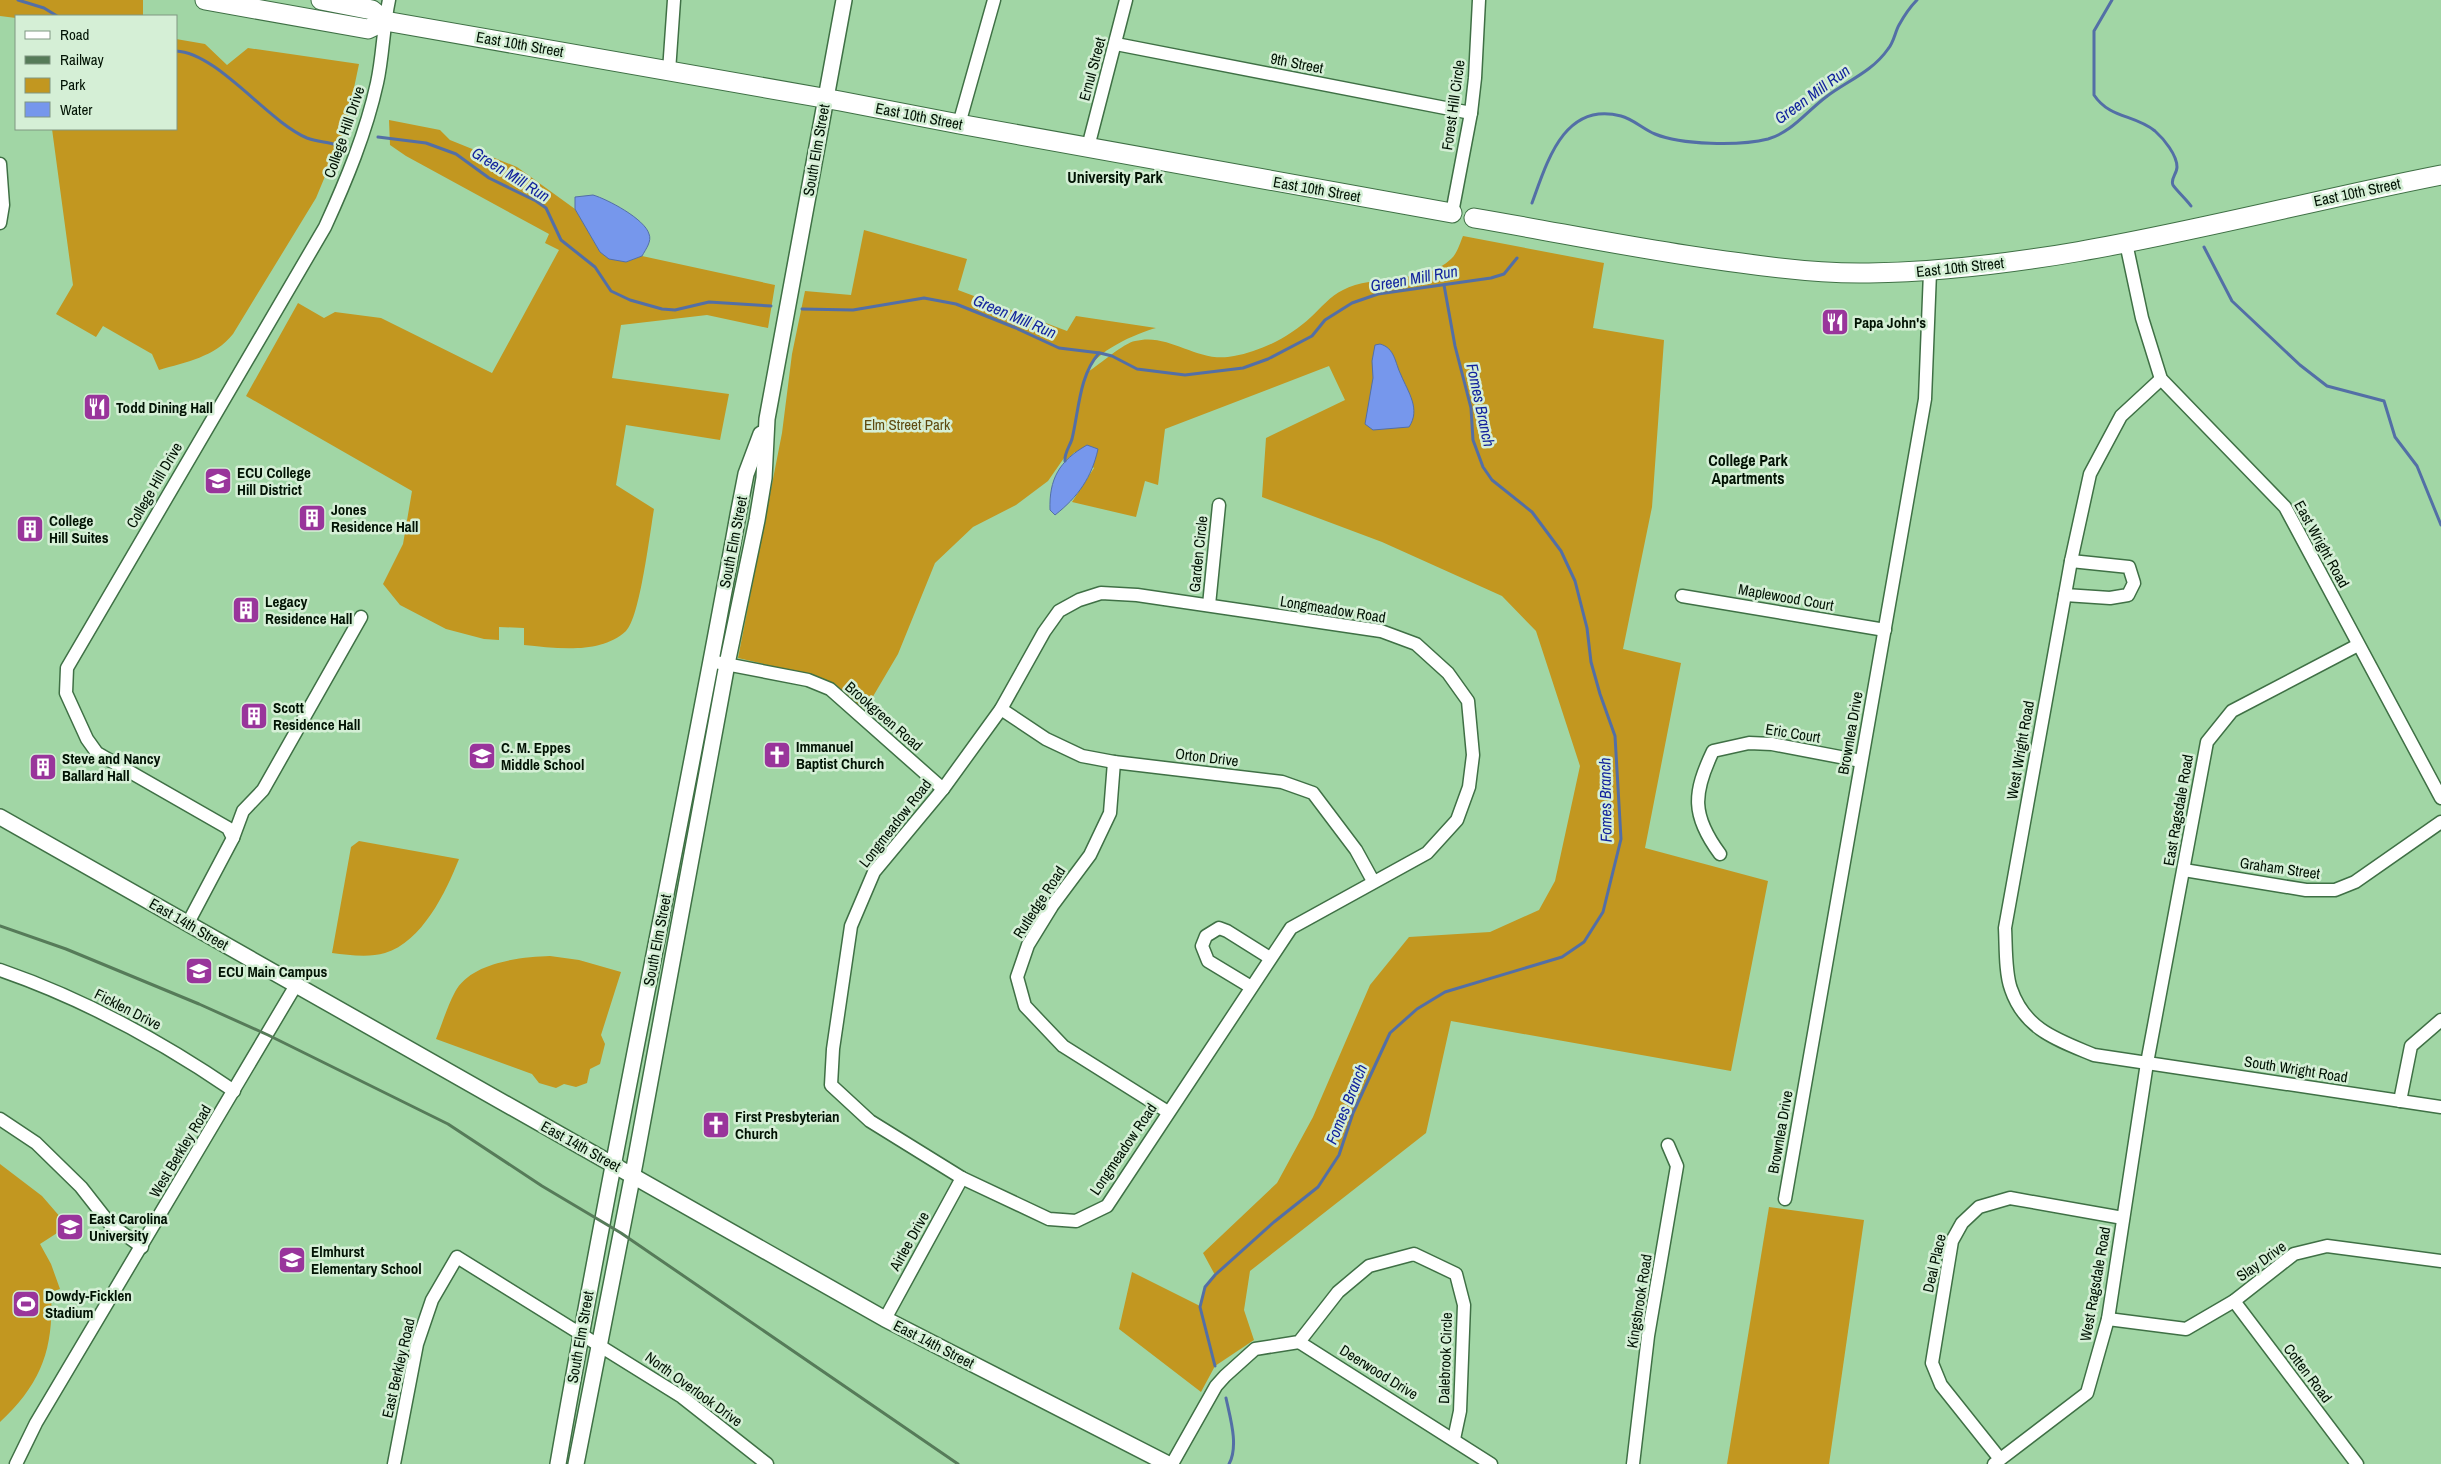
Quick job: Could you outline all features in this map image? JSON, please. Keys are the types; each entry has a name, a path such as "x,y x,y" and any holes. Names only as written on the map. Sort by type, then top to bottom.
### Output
{"main road":[{"name":"East 10th Street","path":"205,0 368,29 385,21"},
{"name":"East 10th Street","path":"321,0 372,10 385,21 826,98 959,124 1452,213"},
{"name":"East 10th Street","path":"1474,218 1706,259 1781,269 1866,274 1930,272 1992,265 2126,243 2441,175"}],"street":[{"name":"College Hill Drive","path":"233,838 228,828 97,754 87,739 66,693 67,668 325,227 364,129 382,61 385,21 389,0"},
{"path":"669,71 674,0"},
{"name":"South Elm Street","path":"576,1464 711,760 727,664 757,520 764,478 767,418 844,0"},
{"path":"959,124 994,0"},
{"name":"Ernul Street","path":"1088,147 1126,0"},
{"name":"Forest Hill Circle","path":"1452,213 1471,113 1475,78 1478,0"},
{"name":"9th Street","path":"1116,44 1471,113"},
{"path":"0,164 3,205 0,223"},
{"name":"East Wright Road","path":"2126,243 2142,318 2161,379 2285,506 2441,798"},
{"name":"Brownlea Drive","path":"1785,1199 1925,399 1930,272"},
{"name":"West Wright Road","path":"2147,1063 2094,1055 2052,1038 2025,1017 2010,988 2005,928 2071,561 2090,474 2121,416 2161,379"},
{"name":"South Elm Street","path":"558,1464 612,1164 662,917 746,474 767,418"},
{"path":"746,474 764,478"},
{"name":"Garden Circle","path":"1209,606 1219,505"},
{"path":"738,515 757,520"},
{"path":"2065,595 2110,598 2128,595 2134,583 2129,567 2071,561"},
{"name":"Longmeadow Road","path":"1101,593 1137,595 1209,606 1381,631 1416,644 1448,673 1468,701 1473,755 1470,787 1457,820 1427,853 1373,881 1291,928 1107,1206 1076,1221 1049,1218 962,1178 870,1121 831,1085 833,1049 851,926 874,872 943,789 1001,709 1059,611 1079,600 1101,593"},
{"name":"Maplewood Court","path":"1682,596 1885,630"},
{"path":"188,923 233,838 243,811 263,790 361,617"},
{"name":"East Ragsdale Road","path":"2147,1063 2207,742 2232,711 2358,645"},
{"name":"Brookgreen Road","path":"710,661 808,680 830,689 943,789"},
{"name":"Orton Drive","path":"1001,709 1046,739 1082,756 1114,762 1282,782 1313,793 1356,850 1373,881"},
{"name":"Eric Court","path":"1720,854 1705,834 1697,805 1702,775 1713,751 1749,743 1772,744 1861,761"},
{"path":"692,755 711,760"},
{"name":"Rutledge Road","path":"1114,762 1110,813 1090,855 1052,906 1028,945 1017,976 1025,1006 1063,1046 1168,1112"},
{"name":"East 14th Street","path":"0,817 632,1174 702,1217 885,1319 1168,1464"},
{"name":"Graham Street","path":"2184,870 2306,890 2335,890 2356,882 2441,822"},
{"path":"662,917 679,919"},
{"path":"1251,987 1208,961 1203,953 1202,946 1206,936 1219,928 1270,958"},
{"name":"Ficklen Drive","path":"0,970 95,1009 154,1039 234,1091"},
{"name":"West Berkley Road","path":"16,1464 32,1429 142,1247 296,985"},
{"path":"2400,1101 2411,1046 2441,1020"},
{"path":"637,1040 657,1043"},
{"name":"South Wright Road","path":"2147,1063 2441,1106"},
{"name":"West Ragsdale Road","path":"1997,1462 2087,1393 2108,1319 2147,1063"},
{"path":"0,1118 36,1143 69,1175 110,1224 142,1247"},
{"name":"Kingsbrook Road","path":"1633,1464 1648,1336 1677,1166 1668,1145"},
{"name":"Airlee Drive","path":"885,1319 962,1178"},
{"name":"Deal Place","path":"1997,1462 1941,1385 1932,1363 1952,1241 1962,1223 1979,1206 2010,1198 2123,1218"},
{"name":"Slay Drive","path":"2108,1319 2186,1329 2234,1301 2294,1254 2327,1246 2441,1260"},
{"name":"Dalebrook Circle","path":"1299,1342 1338,1292 1369,1266 1414,1254 1456,1274 1464,1305 1460,1411 1454,1439"},
{"name":"North Overlook Drive","path":"457,1257 581,1332 682,1397 766,1464"},
{"name":"East Berkley Road","path":"394,1464 417,1344 432,1300 457,1257"},
{"name":"Cotten Road","path":"2234,1301 2357,1464"},
{"path":"1172,1464 1216,1386 1225,1376 1255,1349 1299,1342"},
{"name":"Deerwood Drive","path":"1299,1342 1454,1439 1490,1464"}],"green space":[{"path":"0,0 143,0 143,15 15,15 15,18 0,16"},
{"path":"178,39 205,44 227,65 248,48 359,64 346,126 316,198 233,334 226,342 199,358 159,370 152,354 103,326 96,337 56,314 73,285 52,130 178,130"},
{"path":"389,120 440,130 450,140 517,167 575,209 600,252 626,262 642,256 775,285 768,328 707,315 621,325 612,378 729,394 720,440 626,425 616,485 654,509 636,610 626,631 604,644 577,648 524,645 524,628 499,627 499,640 484,639 446,629 400,605 383,584 403,544 412,491 246,396 298,303 324,318 335,312 381,318 492,373 559,250 545,243 549,234 406,156 390,145"},
{"name":"Elm Street Park","path":"864,230 967,259 958,290 1067,331 1076,316 1156,328 1117,344 1098,357 1088,372 1130,343 1148,339 1172,344 1208,356 1221,357 1245,354 1276,342 1303,324 1330,299 1343,290 1369,282 1414,276 1440,267 1453,257 1463,236 1604,263 1593,328 1664,340 1652,507 1623,649 1681,663 1645,848 1768,881 1731,1071 1451,1021 1426,1133 1250,1271 1244,1310 1254,1340 1215,1366 1201,1392 1119,1329 1132,1272 1200,1306 1205,1287 1215,1275 1203,1253 1277,1183 1313,1117 1370,985 1409,937 1490,932 1539,910 1555,881 1580,766 1536,631 1502,596 1382,542 1262,497 1266,438 1345,400 1329,366 1165,429 1158,485 1145,481 1136,517 1072,502 1094,468 1075,452 1065,461 1064,458 1048,481 1016,505 973,527 935,563 898,654 865,710 819,677 738,658 782,433 792,354 805,291 851,295"},
{"path":"359,841 459,859 440,900 421,927 398,947 379,955 358,956 332,953 351,847"},
{"path":"550,956 579,960 621,972 601,1035 605,1044 600,1064 590,1069 587,1083 576,1087 564,1084 556,1088 539,1083 532,1074 436,1039 455,992 462,982 484,968 498,963"},
{"name":"Dowdy-Ficklen Stadium","path":"0,1164 42,1196 68,1226 40,1244 51,1264 60,1289 51,1292 50,1330 47,1347 42,1363 26,1393 0,1422"},
{"path":"1769,1207 1864,1220 1829,1464 1727,1464"}],"water":[{"path":"593,195 625,210 646,228 650,239 642,256 626,262 609,259 600,252 575,209 575,197"},
{"path":"1380,344 1392,352 1410,394 1414,414 1409,427 1373,430 1365,424 1373,378 1372,361 1375,345"},
{"path":"1087,445 1098,449 1092,469 1077,494 1055,515 1050,510 1051,489 1054,480 1063,464 1077,451"}],"waterway":[{"name":"Green Mill Run","path":"18,0 44,8 55,15"},
{"name":"Green Mill Run","path":"1532,203 1544,170 1561,138 1572,126 1585,118 1601,114 1621,116 1630,119 1646,130 1666,138 1695,142 1742,143 1777,136 1792,127 1834,91 1875,64 1890,46 1901,22 1917,0"},
{"path":"2112,0 2094,31 2094,95 2107,108 2147,126 2162,138 2172,152 2176,162 2177,170 2172,181 2173,185 2191,206"},
{"name":"Green Mill Run","path":"178,52 192,55 209,63 276,118 307,138 333,144"},
{"name":"Green Mill Run","path":"378,137 426,143 456,154 489,178 536,201 546,208 561,240 595,267 611,291 630,300 662,309 675,310 709,302 771,306"},
{"path":"2204,247 2232,301 2300,365 2327,386 2384,401 2395,437 2417,466 2441,525"},
{"name":"Green Mill Run","path":"802,309 853,310 924,298 956,304 1059,348 1112,356 1137,369 1185,375 1243,368 1268,359 1312,336 1325,320 1352,303 1378,294 1491,278 1504,274 1517,258"},
{"name":"Fomes Branch","path":"1215,1366 1200,1307 1205,1287 1215,1275 1274,1222 1318,1187 1339,1155 1353,1113 1390,1033 1417,1009 1445,992 1562,957 1584,942 1603,912 1621,839 1615,736 1591,662 1587,628 1575,581 1561,551 1532,512 1492,480 1483,467 1473,440 1471,408 1455,346 1444,285"},
{"path":"1065,461 1066,452 1072,439 1087,372 1099,353"},
{"name":"Fomes Branch","path":"1226,1398 1234,1440 1232,1457 1229,1464"}],"railway":[{"path":"0,926 66,949 199,1004 268,1035 448,1124 542,1186 621,1233 958,1464"}],"place":[{"name":"Papa John's","path":"1835,322"},
{"name":"Todd Dining Hall","path":"97,407"},
{"name":"ECU College Hill District","path":"218,481"},
{"name":"Jones Residence Hall","path":"312,518"},
{"name":"College Hill Suites","path":"30,529"},
{"name":"Legacy Residence Hall","path":"246,610"},
{"name":"Scott Residence Hall","path":"254,716"},
{"name":"Immanuel Baptist Church","path":"777,755"},
{"name":"C. M. Eppes Middle School","path":"482,756"},
{"name":"Steve and Nancy Ballard Hall","path":"43,767"},
{"name":"ECU Main Campus","path":"199,971"},
{"name":"First Presbyterian Church","path":"716,1125"},
{"name":"East Carolina University","path":"70,1227"},
{"name":"Elmhurst Elementary School","path":"292,1260"},
{"name":"Dowdy-Ficklen Stadium","path":"26,1304"}],"district":[{"name":"University Park","path":"1115,177"},
{"name":"College Park Apartments","path":"1748,469"}]}
